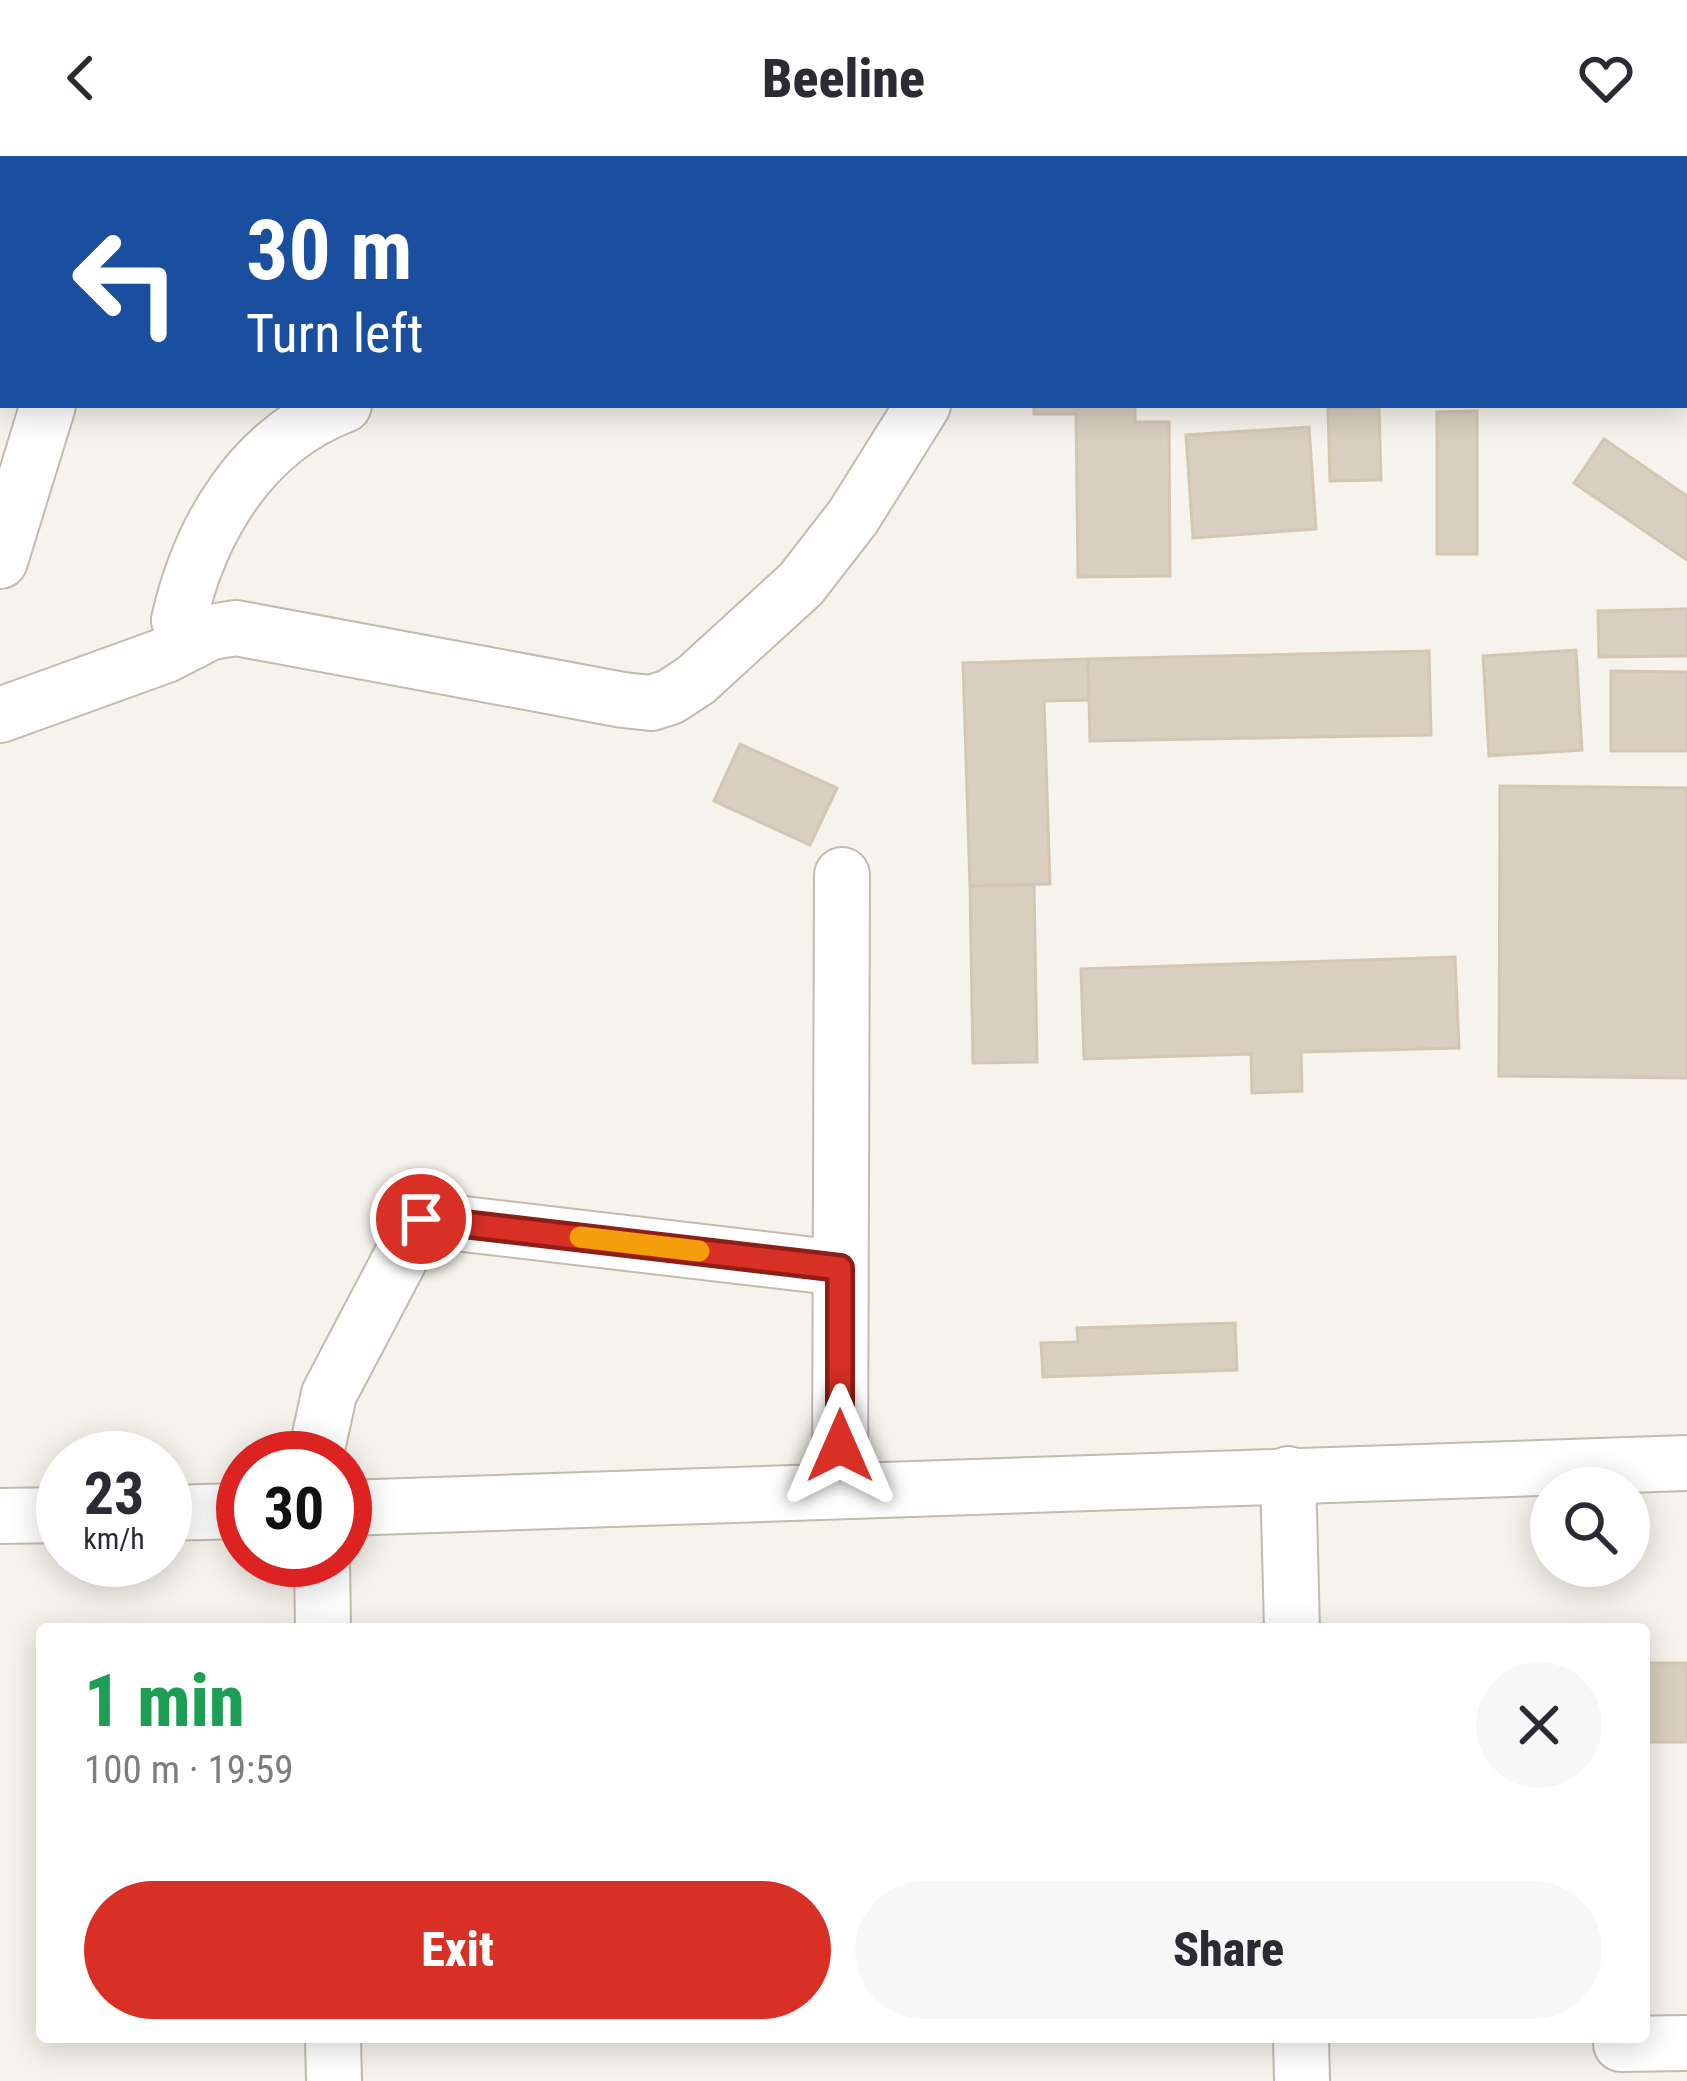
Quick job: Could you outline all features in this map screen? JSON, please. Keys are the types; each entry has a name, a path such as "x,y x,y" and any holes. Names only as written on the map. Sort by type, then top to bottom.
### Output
{"street":[{"path":"0,561 47,408"},
{"path":"192,642 179,620 189,578 226,504 277,443 338,408"},
{"path":"0,715 211,632 236,628 623,700 651,703 670,697 696,680 802,584 853,517 921,408"},
{"path":"840,1491 842,875"},
{"path":"321,1431 329,1394 421,1219 840,1268"},
{"path":"372,1507 1687,1463"},
{"path":"1288,1474 1292,1623"},
{"path":"0,1516 36,1515"},
{"path":"322,1587 323,1623"},
{"path":"333,2043 334,2081"},
{"path":"1301,2043 1302,2081"},
{"path":"1621,2043 1687,2043"}],"building":[{"path":"1034,408 1135,408 1135,422 1169,422 1170,576 1078,577 1076,414 1034,414"},
{"path":"1328,408 1379,408 1381,480 1330,481"},
{"path":"1477,411 1477,554 1437,554 1437,412"},
{"path":"1309,427 1316,529 1193,538 1186,435"},
{"path":"1604,439 1687,496 1687,560 1574,483"},
{"path":"1687,609 1687,656 1599,657 1598,611"},
{"path":"1576,650 1582,750 1489,756 1483,656"},
{"path":"1429,651 1431,735 1090,741 1088,659"},
{"path":"1088,659 1089,700 1044,701 1050,884 970,886 963,663"},
{"path":"1611,671 1687,672 1687,751 1611,751"},
{"path":"740,744 837,788 810,845 714,801"},
{"path":"1500,786 1687,788 1687,1078 1499,1076"},
{"path":"1034,885 1037,1062 973,1063 970,886"},
{"path":"1455,957 1459,1048 1301,1052 1302,1091 1252,1093 1251,1054 1084,1059 1081,969"},
{"path":"1235,1323 1237,1370 1043,1377 1041,1343 1078,1342 1077,1328"},
{"path":"1650,1663 1687,1663 1687,1742 1650,1742"}],"slow traffic":[{"path":"580,1237 699,1251"}],"route":[{"path":"421,1219 840,1268 840,1446"}]}
